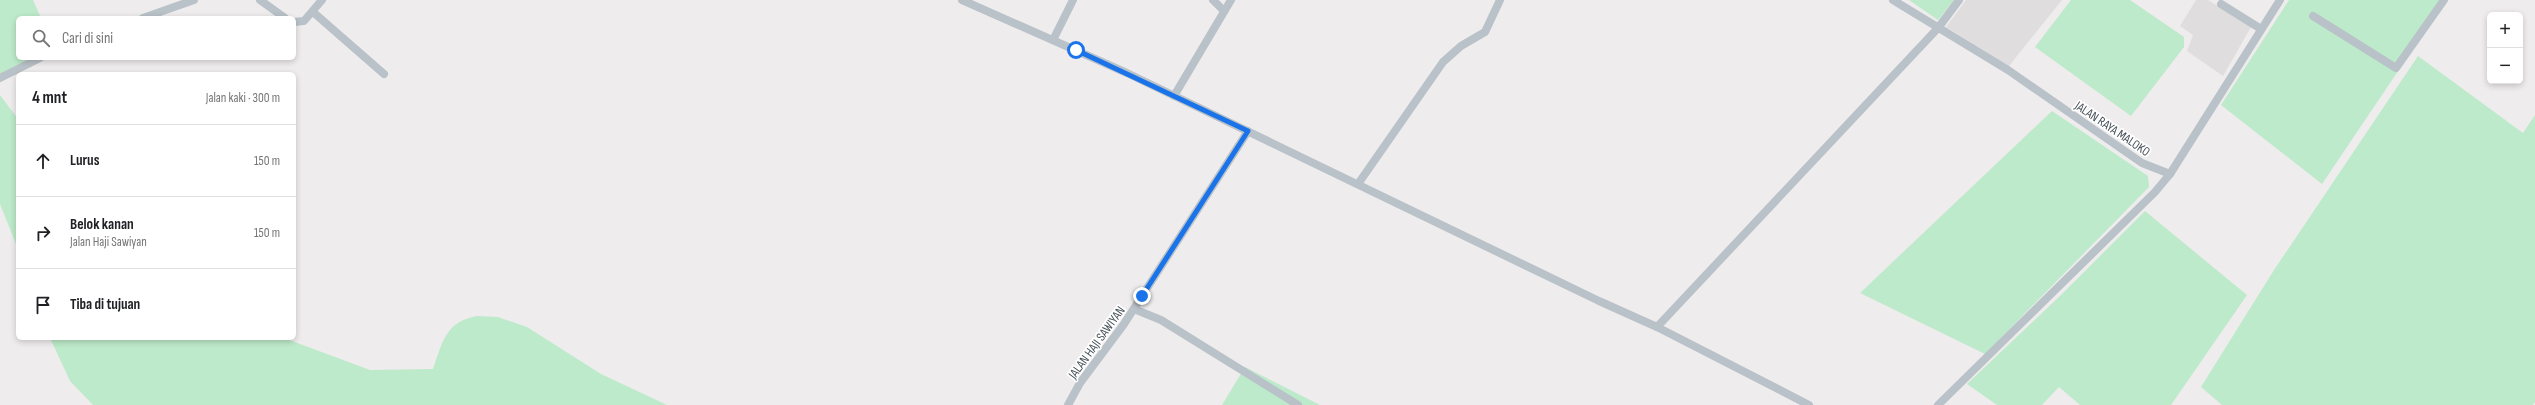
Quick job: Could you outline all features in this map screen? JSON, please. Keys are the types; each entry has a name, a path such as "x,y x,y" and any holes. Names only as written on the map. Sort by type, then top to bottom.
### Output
{"street":[{"path":"149,16 194,0"},
{"path":"260,0 282,16"},
{"path":"296,22 304,21 314,12 322,0"},
{"path":"962,0 1053,40 1248,131 1599,301 1656,327 1809,405"},
{"path":"1053,40 1073,0"},
{"path":"1213,0 1224,10"},
{"path":"1174,96 1231,0"},
{"path":"1358,184 1443,62 1462,46 1485,32 1500,0"},
{"name":"JALAN RAYA MALOKO","path":"1893,0 1904,3 1938,28 2008,70 2142,163 2170,174"},
{"path":"1656,327 1938,28 1959,0"},
{"path":"1938,405 2155,192 2170,174 2280,0"},
{"path":"2313,16 2396,68 2444,0"},
{"path":"2221,4 2261,29"},
{"path":"314,12 384,74"},
{"path":"0,78 36,60"},
{"name":"JALAN HAJI SAWIYAN","path":"1068,405 1080,383 1134,309 1248,131"},
{"path":"1134,309 1161,320 1298,405"}],"shaded area":[{"path":"1966,0 2062,0 2009,66 1946,27"},
{"path":"2196,0 2208,0 2251,27 2223,76 2187,51 2193,35 2180,26"}],"green space":[{"path":"0,0 33,0 40,16 16,16 16,60 30,60 0,77"},
{"path":"1909,0 1954,0 1938,20"},
{"path":"2071,0 2130,0 2184,37 2184,47 2131,116 2035,47"},
{"path":"2289,0 2446,0 2322,184 2221,105"},
{"path":"2418,56 2523,133 2535,115 2535,402 2533,405 2222,405 2201,387 2274,270"},
{"path":"0,95 16,116 16,244 0,204"},
{"path":"2052,111 2148,176 2149,187 1985,354 1860,293"},
{"path":"2145,211 2247,295 2171,405 2080,405 2059,387 2042,405 1997,405 1967,384 2060,296"},
{"path":"477,316 498,317 527,327 601,374 667,405 93,405 70,381 51,340 289,340 370,370 433,369 439,350 447,335 458,323"},
{"path":"1245,367 1320,405 1222,405"}],"route":[{"path":"1076,50 1126,72 1248,131 1142,296"}]}
